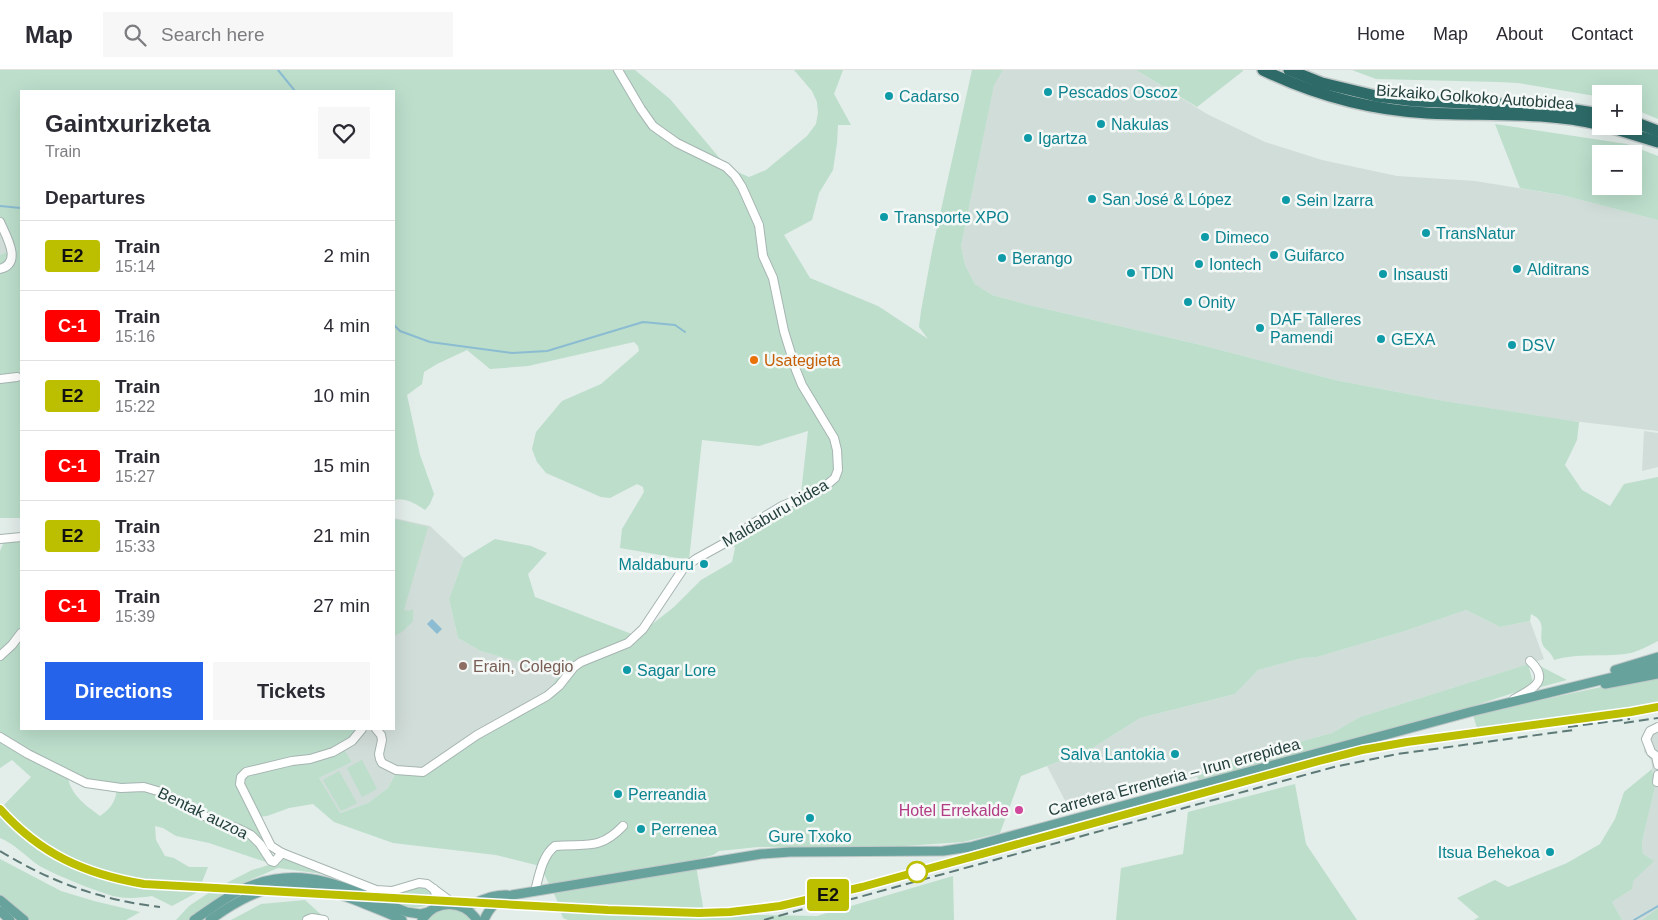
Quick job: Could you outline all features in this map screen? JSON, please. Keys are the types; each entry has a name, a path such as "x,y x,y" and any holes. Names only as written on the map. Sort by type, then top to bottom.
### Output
{"highway":[{"name":"Bizkaiko Golkoko Autobidea","path":"1263,70 1320,94 1355,104 1390,110 1550,117 1592,124"},
{"name":"Bizkaiko Golkoko Autobidea","path":"1289,70 1322,83 1376,96 1415,101 1548,106 1592,113"},
{"path":"1642,125 1658,131"},
{"path":"1636,135 1658,142"}],"main road":[{"path":"1571,686 1576,682 1658,657"},
{"name":"Carretera Errenteria – Irun errepidea","path":"194,920 231,895 248,887 275,879 294,877 332,882 407,912 420,914 442,905 458,906 496,895 512,895 761,854 790,852 934,852 961,849 1506,703 1658,666"},
{"path":"1553,691 1565,692 1658,674"},
{"path":"210,920 251,895 277,887 294,886 330,891 402,920"},
{"name":"Carretera Errenteria – Irun errepidea","path":"484,920 494,903 512,895"},
{"path":"0,900 24,920"},
{"path":"458,906 471,912 477,920"},
{"path":"0,911 10,920"},
{"path":"422,920 429,911"}],"street":[{"name":"Maldaburu bidea","path":"377,730 382,740 380,759 382,763 396,770 423,772 477,735 547,696 581,662 628,643 643,629 683,569 782,506 822,489 835,478 838,470 834,438 802,385 796,370 784,331 773,278 763,256 759,225 742,188 735,176 726,167 677,144 653,126 618,70"},
{"path":"0,222 12,250 12,258 8,266 0,269"},
{"path":"0,380 17,377"},
{"path":"0,539 20,537"},
{"path":"0,656 20,634"},
{"path":"1506,703 1537,686 1540,678 1539,672 1530,660"},
{"path":"1658,727 1650,731 1646,739 1650,752 1656,756 1658,765"},
{"name":"Bentak auzoa","path":"361,730 352,741 333,752 310,759 292,761 246,772 241,777 240,784 271,846 282,853 376,890 400,890 423,883 434,889"},
{"name":"Bentak auzoa","path":"0,737 28,754 86,783 120,788 144,787 160,792 202,815 251,835 260,844 271,861 274,862 282,853"},
{"path":"535,891 543,864 550,850 555,846 603,843 623,826"},
{"path":"434,889 458,906"},
{"path":"429,911 436,901 434,889"},
{"path":"307,920 312,918 324,920"}],"shaded area":[{"path":"1003,70 1136,70 1207,114 1265,142 1322,160 1397,176 1475,181 1562,195 1658,220 1658,431 1564,420 1444,401 1335,380 1201,345 992,295 975,284 965,265 961,246 994,84"},
{"path":"0,228 9,251 0,255"},
{"path":"1644,431 1658,433 1658,467 1642,471"},
{"name":"Erain, Colegio","path":"395,518 430,526 464,558 449,599 458,638 481,651 561,674 549,689 423,770 395,773 388,788 368,803 339,813 319,778 352,762 343,750 364,730 395,730"},
{"path":"1466,610 1500,627 1530,621 1544,659 1360,717 1332,733 1221,763 1197,777 1071,812 1047,766 1091,749 1140,718 1235,694 1258,670 1302,658 1317,657 1405,631"},
{"path":"1658,723 1658,908 1642,920 1622,920 1612,902 1632,889 1632,881 1653,861 1643,854 1642,842 1655,787 1651,760 1644,752 1644,732"},
{"path":"0,804 29,834 78,865 118,878 148,882 182,882 181,889 157,889 104,879 65,863 41,849 19,832 0,814"}],"green space":[{"path":"0,70 635,70 670,99 722,161 733,170 749,177 766,170 807,136 816,124 817,102 812,91 794,70 843,70 834,94 851,125 838,125 833,170 819,193 812,220 784,235 810,278 878,306 928,339 919,327 921,311 933,246 972,70 1003,70 994,85 961,246 965,265 975,284 992,295 1029,305 1201,345 1335,380 1444,401 1579,422 1577,440 1565,465 1582,490 1610,506 1624,484 1658,477 1658,641 1629,653 1580,656 1554,660 1542,643 1540,621 1531,614 1530,621 1500,627 1466,610 1405,631 1317,657 1302,658 1258,670 1235,694 1140,718 1091,749 1021,776 1000,833 963,842 889,847 758,847 719,851 713,855 695,860 705,918 757,915 817,916 953,876 954,920 568,920 563,918 556,898 540,866 496,855 393,843 334,822 313,804 289,808 267,816 257,817 261,838 272,864 209,843 176,836 163,828 155,826 156,840 165,856 174,858 189,867 208,867 198,892 172,906 152,896 122,898 113,896 45,869 10,843 0,838 0,814 35,845 56,858 90,873 127,884 146,887 181,888 181,882 150,882 125,879 85,867 49,848 2,807 31,777 12,760 0,768 0,551 4,542 20,540 20,730 364,730 359,741 344,750 352,762 319,778 340,813 368,803 388,788 395,774 403,769 423,770 549,689 560,674 481,651 458,638 449,599 464,558 495,539 531,546 547,553 528,574 535,597 637,636 674,607 701,580 732,562 735,548 731,541 760,519 800,502 808,431 759,446 702,440 689,560 620,548 622,529 644,492 643,487 637,484 610,498 601,497 546,473 537,462 532,449 536,432 562,401 601,384 639,351 638,346 634,342 528,366 490,369 467,350 424,372 422,384 407,395 420,455 434,494 425,510 406,500 395,500 395,90 20,90 20,518 0,518 0,255 9,251 0,228","holes":["67,772 90,781 118,786 113,803 100,816 78,798 68,780"]},
{"path":"1136,70 1242,70 1243,71 1197,107"},
{"path":"1352,70 1658,70 1658,119 1642,112 1642,85 1592,85 1592,95 1518,83 1376,79"},
{"path":"1495,124 1630,145 1592,145 1592,195 1642,195 1642,150 1658,156 1658,220 1562,195 1520,188"},
{"path":"395,519 428,527 404,610 409,611 413,609 413,621 402,632 395,636"},
{"path":"1528,664 1534,686 1428,721 1199,781 1197,777 1221,763 1332,733 1360,717"},
{"path":"1540,666 1567,680 1537,688 1542,673"},
{"path":"1658,678 1658,704 1477,728 1473,715 1615,684"},
{"path":"362,760 377,789 362,797 347,768"},
{"path":"1652,769 1655,787 1642,842 1643,854 1654,861 1633,881 1632,889 1612,902 1622,920 1474,920 1479,917 1457,898 1495,880 1508,887 1567,863 1600,844 1615,819 1624,792"},
{"path":"339,771 357,803 341,811 323,780"},
{"path":"1295,784 1306,844 1357,920 1116,920 1121,868 1183,854 1188,812"},
{"path":"285,858 323,874 278,868 252,879 229,892 188,920 176,920 189,906 213,890 252,870"},
{"path":"0,859 61,891 140,912 126,920 30,920 0,894"},
{"path":"422,886 430,891 433,897 432,901 426,906 414,907 403,905 376,894 393,894"},
{"path":"305,900 327,920 231,920 261,904"},
{"path":"452,908 462,911 472,920 426,920 438,911"},
{"path":"1658,908 1658,920 1642,920"}],"water":[{"path":"432,619 442,629 437,634 427,624"}],"waterway":[{"path":"278,70 294,90"},
{"path":"0,206 20,208"},
{"path":"395,326 400,331 430,342 512,353 547,351 643,322 675,325 685,332"},
{"path":"1634,920 1658,906"}],"railway":[{"path":"608,910 699,913 731,912 791,904 863,887 1350,753 1407,742 1658,707"},
{"path":"1624,723 1658,718"},
{"path":"1568,727 1630,719"},
{"path":"819,908 1334,767 1397,754 1574,730"},
{"path":"0,809 39,844 59,857 80,867 127,880 179,886"},
{"path":"0,851 38,872 77,888 117,900 160,907"},
{"path":"764,920 825,903"}],"train":[{"name":"E2","path":"0,809 28,836 63,859 104,876 144,884 608,910 717,913 791,904 815,899 1362,750 1658,707"}],"place":[{"name":"Pescados Oscoz","path":"1048,92"},
{"name":"Cadarso","path":"889,96"},
{"name":"Nakulas","path":"1101,124"},
{"name":"Igartza","path":"1028,138"},
{"name":"San José & López","path":"1092,199"},
{"name":"Sein Izarra","path":"1286,200"},
{"name":"Transporte XPO","path":"884,217"},
{"name":"TransNatur","path":"1426,233"},
{"name":"Dimeco","path":"1205,237"},
{"name":"Guifarco","path":"1274,255"},
{"name":"Berango","path":"1002,258"},
{"name":"Iontech","path":"1199,264"},
{"name":"Alditrans","path":"1517,269"},
{"name":"TDN","path":"1131,273"},
{"name":"Insausti","path":"1383,274"},
{"name":"Onity","path":"1188,302"},
{"name":"DAF Talleres Pamendi","path":"1260,328"},
{"name":"GEXA","path":"1381,339"},
{"name":"DSV","path":"1512,345"},
{"name":"Usategieta","path":"754,360"},
{"name":"Maldaburu","path":"704,564"},
{"name":"Erain, Colegio","path":"463,666"},
{"name":"Sagar Lore","path":"627,670"},
{"name":"Salva Lantokia","path":"1175,754"},
{"name":"Perreandia","path":"618,794"},
{"name":"Hotel Errekalde","path":"1019,810"},
{"name":"Gure Txoko","path":"810,818"},
{"name":"Perrenea","path":"641,829"},
{"name":"Itsua Behekoa","path":"1550,852"}]}
